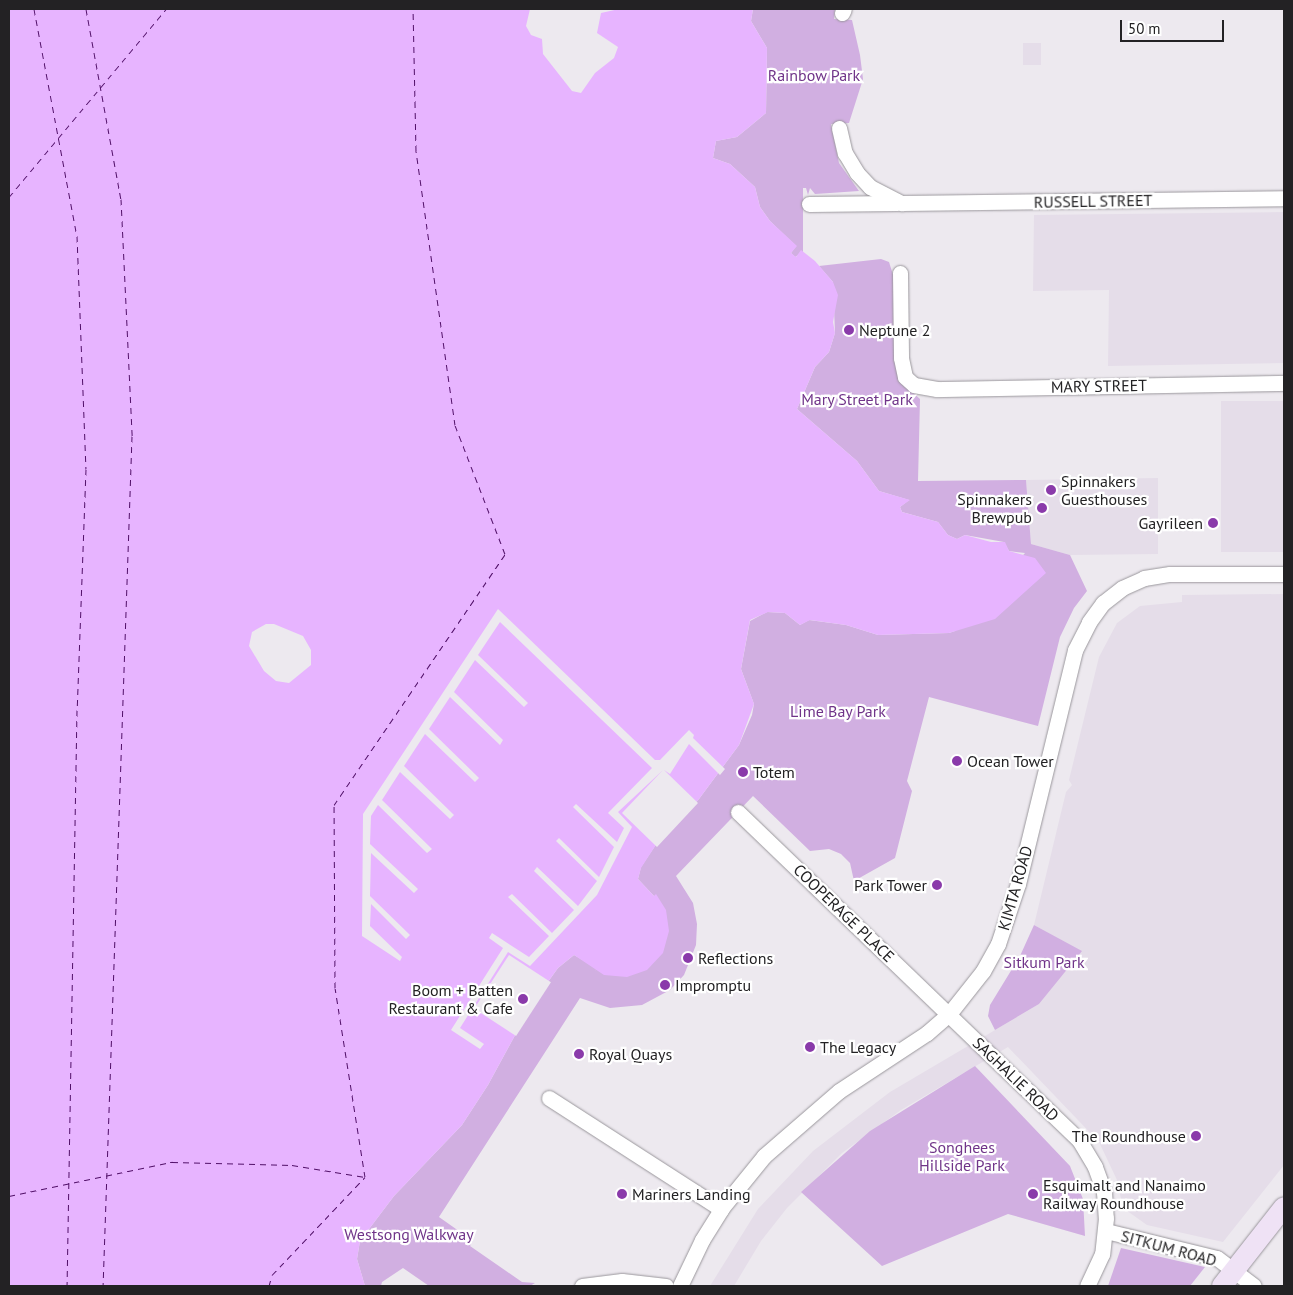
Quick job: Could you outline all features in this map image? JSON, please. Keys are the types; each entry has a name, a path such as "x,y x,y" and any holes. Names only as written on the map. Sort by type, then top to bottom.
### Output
{"main road":[{"path":"1222,1286 1284,1207"}],"street":[{"name":"RUSSELL STREET","path":"839,128 845,153 857,173 870,187 902,203"},
{"name":"RUSSELL STREET","path":"809,204 1284,198"},
{"name":"MARY STREET","path":"900,273 901,358 905,377 914,385 937,389 1284,383"},
{"name":"KIMTA ROAD","path":"680,1286 702,1240 721,1209 764,1156 814,1110 927,1033 949,1014 983,971 1008,917 1075,650 1089,622 1103,603 1122,588 1144,578 1170,574 1284,574"},
{"name":"COOPERAGE PLACE","path":"738,812 949,1014"},
{"name":"SAGHALIE ROAD","path":"949,1014 1078,1140 1095,1167 1104,1192 1106,1231 1099,1261 1087,1286"},
{"path":"549,1098 721,1209"},
{"name":"SITKUM ROAD","path":"1106,1231 1217,1258 1254,1286"},
{"path":"582,1286 622,1281 666,1286"}],"shaded area":[{"path":"9,9 530,9 526,26 531,35 542,39 543,54 572,91 581,93 595,73 614,58 618,47 597,33 601,13 619,9 753,9 751,21 767,48 766,113 737,137 716,141 713,158 730,164 755,187 760,207 770,221 797,246 791,253 796,257 801,250 815,261 833,282 838,295 833,322 835,333 829,352 815,367 797,409 857,461 879,491 910,500 900,507 902,512 938,522 948,535 957,539 965,535 991,542 1005,542 1009,551 1035,558 1046,573 995,619 949,633 878,635 846,625 810,620 800,625 785,613 768,612 750,620 741,669 754,704 739,745 699,799 661,837 641,868 638,879 654,896 656,894 666,910 669,931 663,953 647,970 627,977 604,975 574,955 558,968 532,1004 488,1085 462,1125 394,1196 360,1241 357,1259 365,1286 9,1286","holes":["266,624 274,624 303,636 311,650 311,665 289,683 276,681 264,671 249,646 252,632"]},
{"path":"1023,43 1041,43 1041,65 1023,65"},
{"path":"1284,212 1284,363 1108,366 1109,290 1033,291 1034,215"},
{"path":"1221,401 1284,401 1284,552 1221,552"},
{"path":"1158,478 1158,554 1070,555 1031,544 1026,480"},
{"path":"1284,594 1284,1165 1223,1242 1147,1225 1123,1208 1117,1180 1099,1142 1008,1047 901,1110 842,1153 787,1208 761,1241 734,1286 710,1286 758,1209 813,1151 890,1092 1039,1004 1081,951 1034,925 1066,792 1072,785 1069,780 1099,657 1117,623 1140,606 1182,602 1182,595"}],"green space":[{"name":"Rainbow Park","path":"753,9 835,9 834,19 852,20 860,55 863,79 849,123 831,124 839,163 859,191 815,194 810,188 808,195 806,188 803,188 803,252 795,257 791,253 796,246 770,221 760,207 755,187 730,164 713,158 716,141 737,137 766,113 767,48 751,21"},
{"path":"881,259 889,262 895,281 910,390 920,399 918,481 1026,480 1031,544 1070,555 1087,591 1074,608 1060,637 1038,726 929,697 907,781 912,791 895,858 854,881 850,863 841,854 829,849 810,851 753,796 676,876 693,903 697,924 696,945 684,975 670,990 642,1005 610,1008 580,998 439,1217 473,1241 470,1246 522,1282 535,1283 530,1286 429,1286 403,1268 382,1282 381,1286 365,1286 357,1259 360,1241 394,1196 462,1125 488,1085 532,1004 558,968 574,955 597,968 595,971 654,896 638,879 641,867 661,837 699,799 739,745 752,715 754,704 741,669 750,621 767,612 785,613 800,625 809,620 846,625 878,635 949,633 955,631 1025,553 1009,551 1004,542 965,535 957,539 948,535 938,522 902,512 900,507 909,500 879,491 857,461 797,409 815,367 829,352 835,333 833,282 819,266"},
{"name":"Sitkum Park","path":"1034,925 1082,951 1039,1004 995,1030 988,1016 990,1005 1020,956"},
{"name":"Songhees Hillside Park","path":"975,1066 1070,1166 1083,1199 1085,1236 1008,1214 882,1266 801,1192 870,1131"},
{"path":"1121,1248 1205,1267 1190,1286 1108,1286"}],"pier":[{"path":"498,609 655,760 660,760 689,730 694,735 693,738 725,769 720,775 689,744 670,774 664,770 698,803 657,847 622,813 663,770 618,812 632,827 597,895 530,966 508,952 460,1028 484,1044 480,1049 451,1030 503,948 489,938 492,933 529,957 549,936 508,897 512,894 552,933 574,910 534,871 537,867 578,906 597,881 556,841 559,838 599,877 614,847 573,807 576,804 617,842 624,828 608,813 652,768 500,622 478,655 528,703 524,707 475,660 454,692 503,740 500,745 450,697 429,729 479,778 475,782 425,734 404,766 454,815 450,819 400,772 382,800 432,849 427,853 378,805 371,816 370,844 418,889 414,893 371,853 370,896 410,935 406,939 371,904 370,926 402,957 400,961 362,936 363,814"},
{"path":"509,955 551,982 516,1036 474,1009"}],"ferry route":[{"path":"34,9 77,236 86,469 77,710 67,1286"},
{"path":"86,9 121,199 132,436 103,1286"},
{"path":"9,197 166,9"},
{"path":"365,1177 335,988 334,805 505,554 455,425 416,151 413,9"},
{"path":"9,1196 172,1162 292,1165 365,1177"},
{"path":"269,1286 272,1275 365,1177"}],"place":[{"name":"Neptune 2","path":"849,330"},
{"name":"Spinnakers Guesthouses","path":"1051,490"},
{"name":"Spinnakers Brewpub","path":"1042,508"},
{"name":"Gayrileen","path":"1213,523"},
{"name":"Ocean Tower","path":"957,761"},
{"name":"Totem","path":"743,772"},
{"name":"Park Tower","path":"937,885"},
{"name":"Reflections","path":"688,958"},
{"name":"Impromptu","path":"665,985"},
{"name":"Boom + Batten Restaurant & Cafe","path":"523,999"},
{"name":"The Legacy","path":"810,1047"},
{"name":"Royal Quays","path":"579,1054"},
{"name":"The Roundhouse","path":"1196,1136"},
{"name":"Mariners Landing","path":"622,1194"},
{"name":"Esquimalt and Nanaimo Railway Roundhouse","path":"1033,1194"}],"park label":[{"name":"Mary Street Park","path":"857,399"},
{"name":"Lime Bay Park","path":"838,711"},
{"name":"Westsong Walkway","path":"409,1234"}]}
